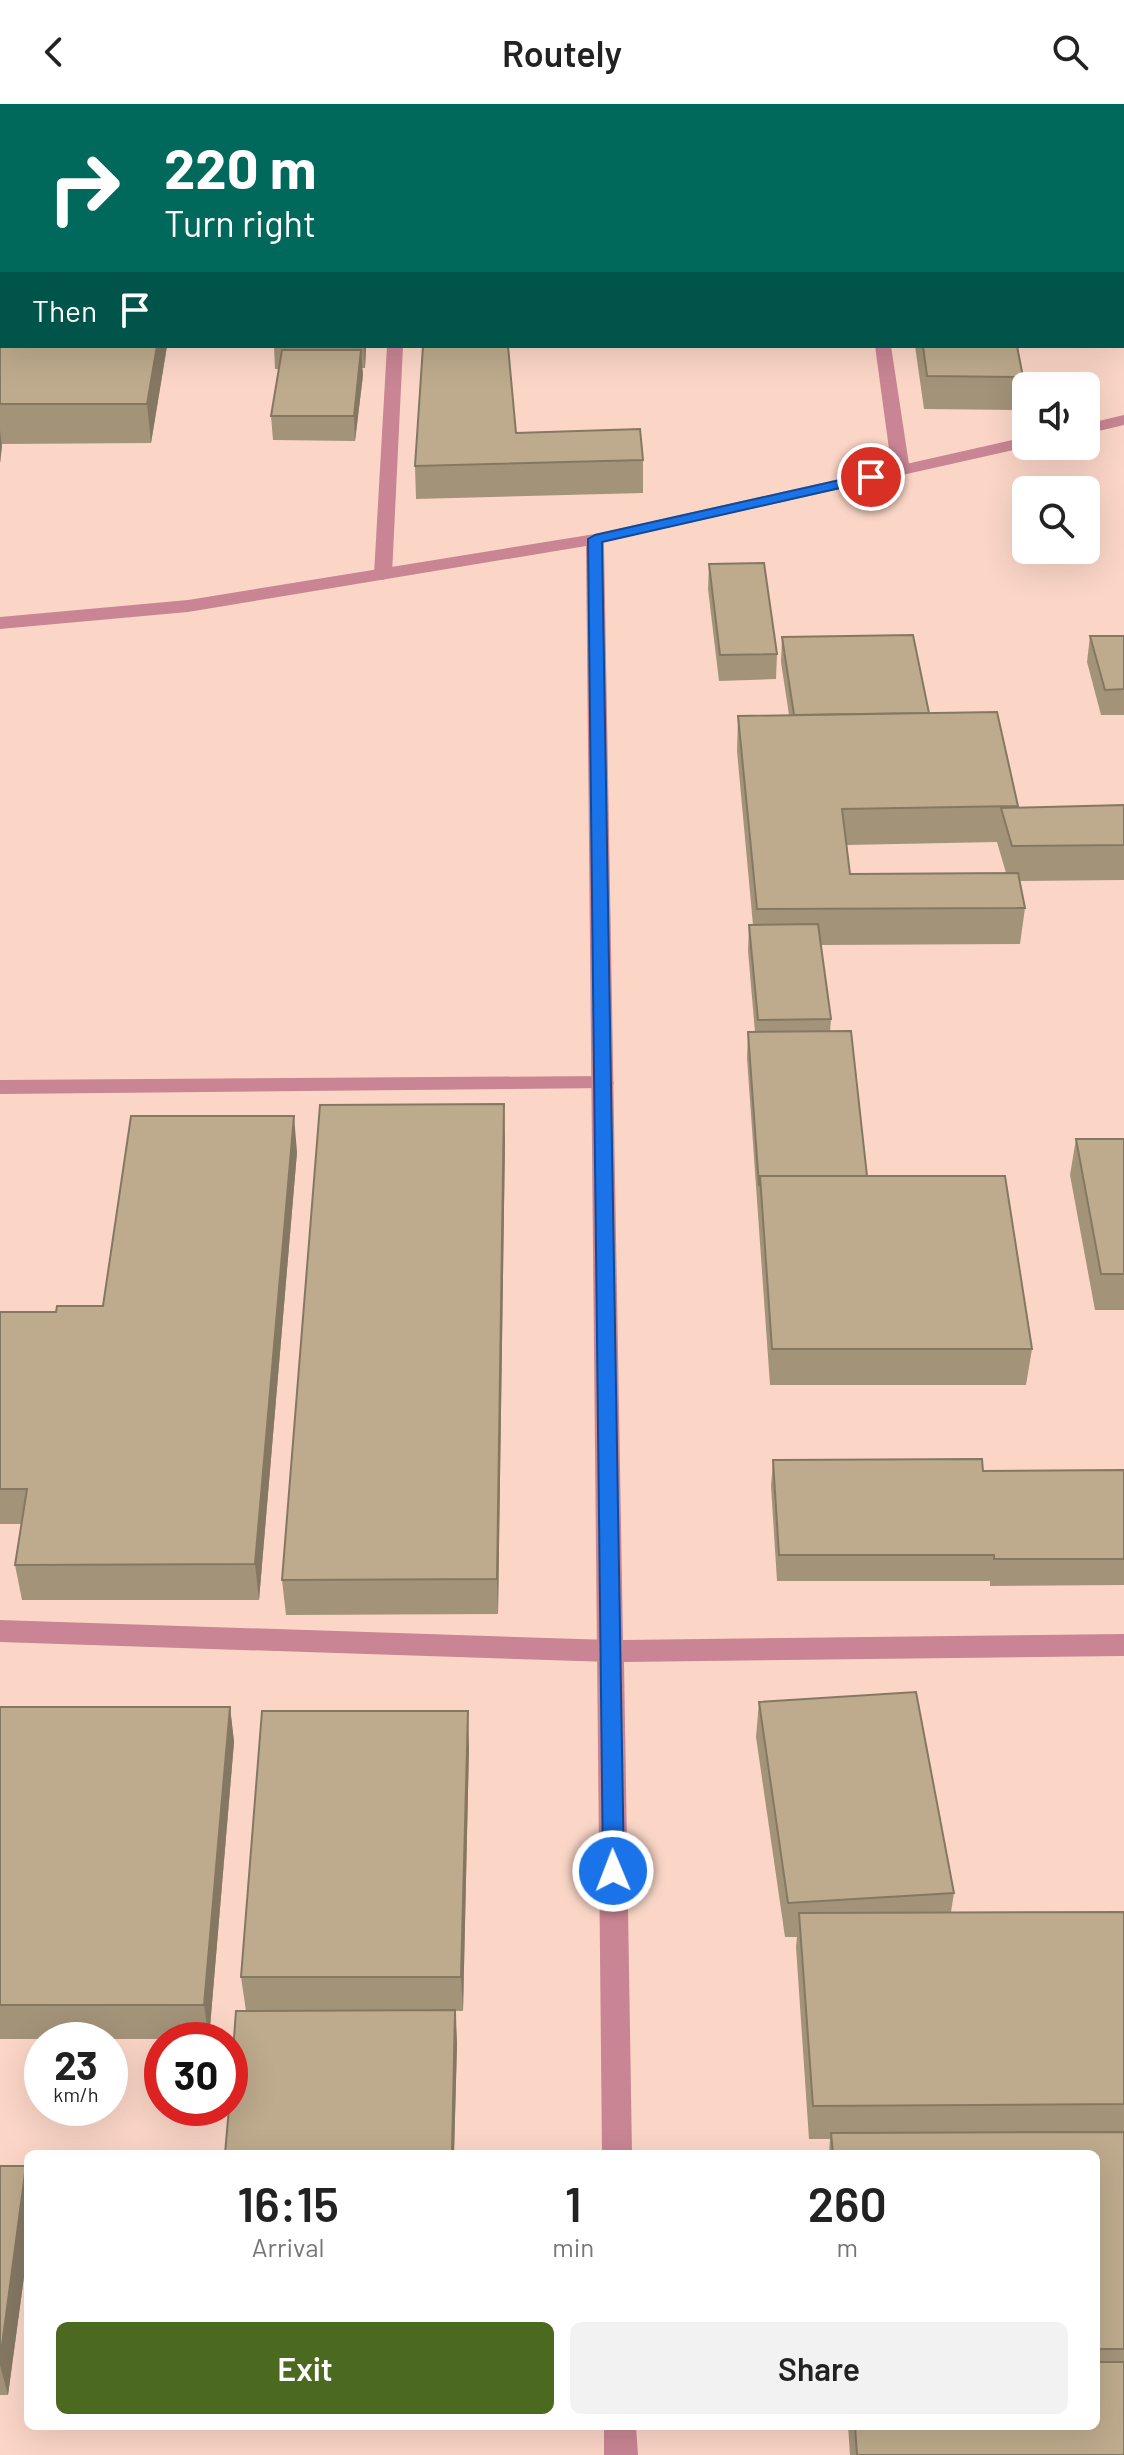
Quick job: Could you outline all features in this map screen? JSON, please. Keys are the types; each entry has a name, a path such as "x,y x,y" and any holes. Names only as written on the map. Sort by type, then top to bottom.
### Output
{"street":[{"path":"383,574 395,348"},
{"path":"883,348 901,471"},
{"path":"1100,426 1124,420"},
{"path":"0,623 188,606 595,539 1012,445"},
{"path":"595,539 617,2150"},
{"path":"0,1087 603,1083"},
{"path":"0,1631 611,1651 1124,1645"},
{"path":"620,2430 621,2455"}],"building":[{"path":"0,348 157,348 147,404 0,404"},
{"path":"423,348 508,348 516,433 640,429 643,460 415,466"},
{"path":"923,348 1017,348 1022,372 1012,372 1012,377 927,376"},
{"path":"282,350 361,350 354,416 271,416"},
{"path":"764,563 777,654 720,655 709,564"},
{"path":"913,635 929,713 794,715 782,637"},
{"path":"1090,636 1124,636 1124,689 1105,690"},
{"path":"997,712 1018,806 842,809 850,874 1018,873 1025,908 757,909 738,716"},
{"path":"1124,805 1124,845 1012,846 1001,808"},
{"path":"818,924 831,1019 758,1020 749,925"},
{"path":"851,1031 867,1176 760,1176 759,1186 748,1032"},
{"path":"504,1104 497,1579 282,1580 320,1105"},
{"path":"131,1116 294,1116 255,1564 15,1565 27,1489 0,1489 0,1312 56,1312 57,1306 103,1306"},
{"path":"1076,1139 1124,1139 1124,1274 1101,1274"},
{"path":"760,1176 1005,1176 1032,1349 772,1349"},
{"path":"982,1459 983,1471 1124,1470 1124,1559 994,1559 994,1555 779,1555 773,1460"},
{"path":"916,1692 954,1893 788,1903 759,1702"},
{"path":"0,1707 230,1707 204,2005 0,2005"},
{"path":"262,1711 468,1711 461,1977 241,1977"},
{"path":"1124,1912 1124,2104 813,2106 799,1913"},
{"path":"455,2010 452,2150 225,2150 227,2126 248,2126 248,2022 235,2022 236,2011"},
{"path":"1124,2132 1124,2349 1100,2349 1100,2150 833,2150 831,2133"},
{"path":"0,2166 24,2166 24,2181 0,2360"},
{"path":"1100,2362 1124,2362 1124,2455 857,2455 855,2430 1100,2430"}],"route":[{"path":"613,1871 595,539 871,477"}]}
